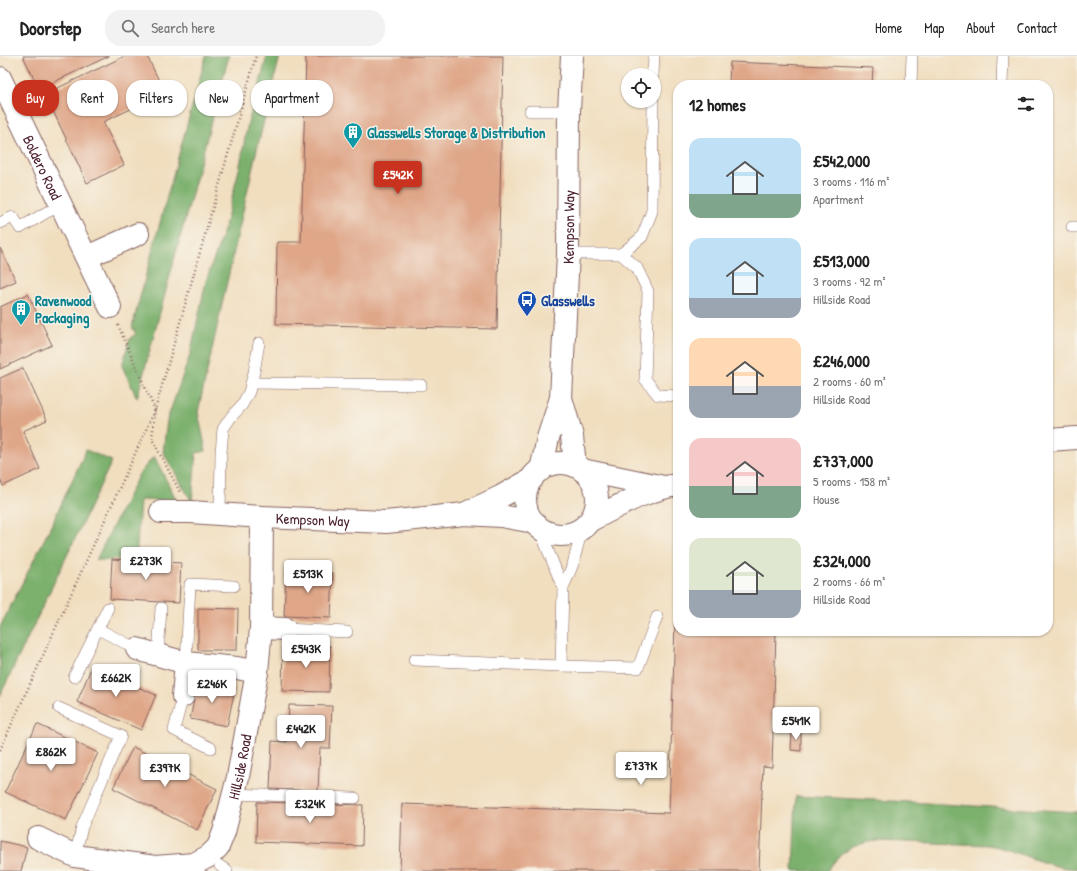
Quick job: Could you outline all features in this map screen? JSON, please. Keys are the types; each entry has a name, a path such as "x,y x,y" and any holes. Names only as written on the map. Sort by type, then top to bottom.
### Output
{"street":[{"name":"Kempson Way","path":"465,514 500,497 536,475 561,398 568,254 572,56"},
{"name":"Boldero Road","path":"2,87 62,206 110,307"},
{"path":"87,257 138,234"},
{"name":"Kempson Way","path":"561,398 579,468"},
{"path":"1053,440 1077,438"},
{"path":"558,464 671,486 625,503 572,534 560,535 549,533 536,525 528,512 525,501 527,490 536,475 549,466 558,464"},
{"path":"579,468 592,480 597,493 597,507 587,524"},
{"name":"Kempson Way","path":"161,512 191,512 262,517 386,522 465,514 501,516 536,525"},
{"name":"Hillside Road","path":"38,838 73,863 155,867 219,864 218,847 224,832 238,777 257,672 261,628 262,517"},
{"path":"261,628 285,629"},
{"path":"137,649 186,664 236,668 257,672"},
{"path":"183,696 186,664"}],"lane":[{"path":"653,68 654,56"},
{"path":"911,80 912,56"},
{"path":"1002,80 1003,56"},
{"path":"568,254 621,254 642,237 652,211 653,108"},
{"path":"530,111 570,111"},
{"path":"0,223 13,217 20,228 47,212 62,206"},
{"path":"621,254 637,268 648,291 645,379 658,395 673,396"},
{"path":"220,514 223,429 231,417 242,406 249,392 260,343"},
{"path":"251,382 421,385"},
{"path":"562,588 573,564 587,524"},
{"path":"536,525 562,588 561,666"},
{"path":"186,664 190,584 234,586"},
{"path":"74,677 108,608"},
{"path":"158,656 161,608"},
{"path":"414,660 638,668 657,617"},
{"path":"285,629 347,632"},
{"path":"98,630 137,649"},
{"path":"183,696 174,730 211,748"},
{"path":"59,708 121,736 82,827 73,863"},
{"path":"234,794 355,798"}],"path":[{"path":"0,750 155,410 256,56"},
{"path":"110,307 155,410 152,439 191,512"}],"green space":[{"path":"206,56 229,56 223,80 199,80"},
{"path":"267,56 280,56 274,80 261,80"},
{"path":"195,96 195,116 213,116 137,398 122,366 130,338 136,334 132,327"},
{"path":"251,113 251,116 265,116 198,412 206,451 196,453 192,502 163,452 167,420 190,355 206,281 224,230 240,165"},
{"path":"86,450 112,461 0,696 0,627 53,522"},
{"path":"154,456 177,501 140,500 136,561 96,560 139,474"},
{"path":"796,796 1077,812 1077,869 1054,866 999,847 988,845 877,841 855,846 848,850 832,864 828,871 793,871"}],"building":[{"path":"23,56 109,56 58,80 35,80"},
{"path":"125,56 147,56 159,80 126,80 126,111 118,115 118,80 74,80"},
{"path":"306,56 503,56 497,329 276,324 277,242 301,242 304,116 333,116 333,80 305,80"},
{"path":"730,62 873,68 872,80 729,80"},
{"path":"67,84 67,116 116,116 103,122 124,165 87,183 55,116 59,116 59,87"},
{"path":"0,248 16,281 0,288"},
{"name":"Ravenwood Packaging","path":"28,294 52,345 0,369 0,307"},
{"path":"23,368 47,420 23,431 40,469 3,486 0,479 0,378"},
{"path":"112,559 181,563 179,603 110,599"},
{"path":"286,571 333,573 331,618 284,616"},
{"path":"198,608 238,609 237,650 198,650"},
{"path":"675,636 776,636 772,767 763,766 759,871 400,871 402,804 669,813"},
{"path":"283,646 330,646 329,692 282,691"},
{"path":"92,666 156,695 141,730 77,702"},
{"path":"198,681 235,689 227,726 190,719"},
{"path":"289,705 332,706 330,748 320,748 318,791 270,789 272,741 287,742"},
{"path":"37,724 98,753 66,820 5,792"},
{"path":"792,732 801,732 801,751 791,750"},
{"path":"133,747 217,789 197,830 113,788"},
{"path":"257,802 363,805 362,846 256,842"},
{"path":"0,841 27,847 21,871 0,871"}],"place":[{"name":"Glasswells Storage & Distribution","path":"353,149"},
{"name":"Glasswells","path":"527,317"},
{"name":"Ravenwood Packaging","path":"21,326"}]}
